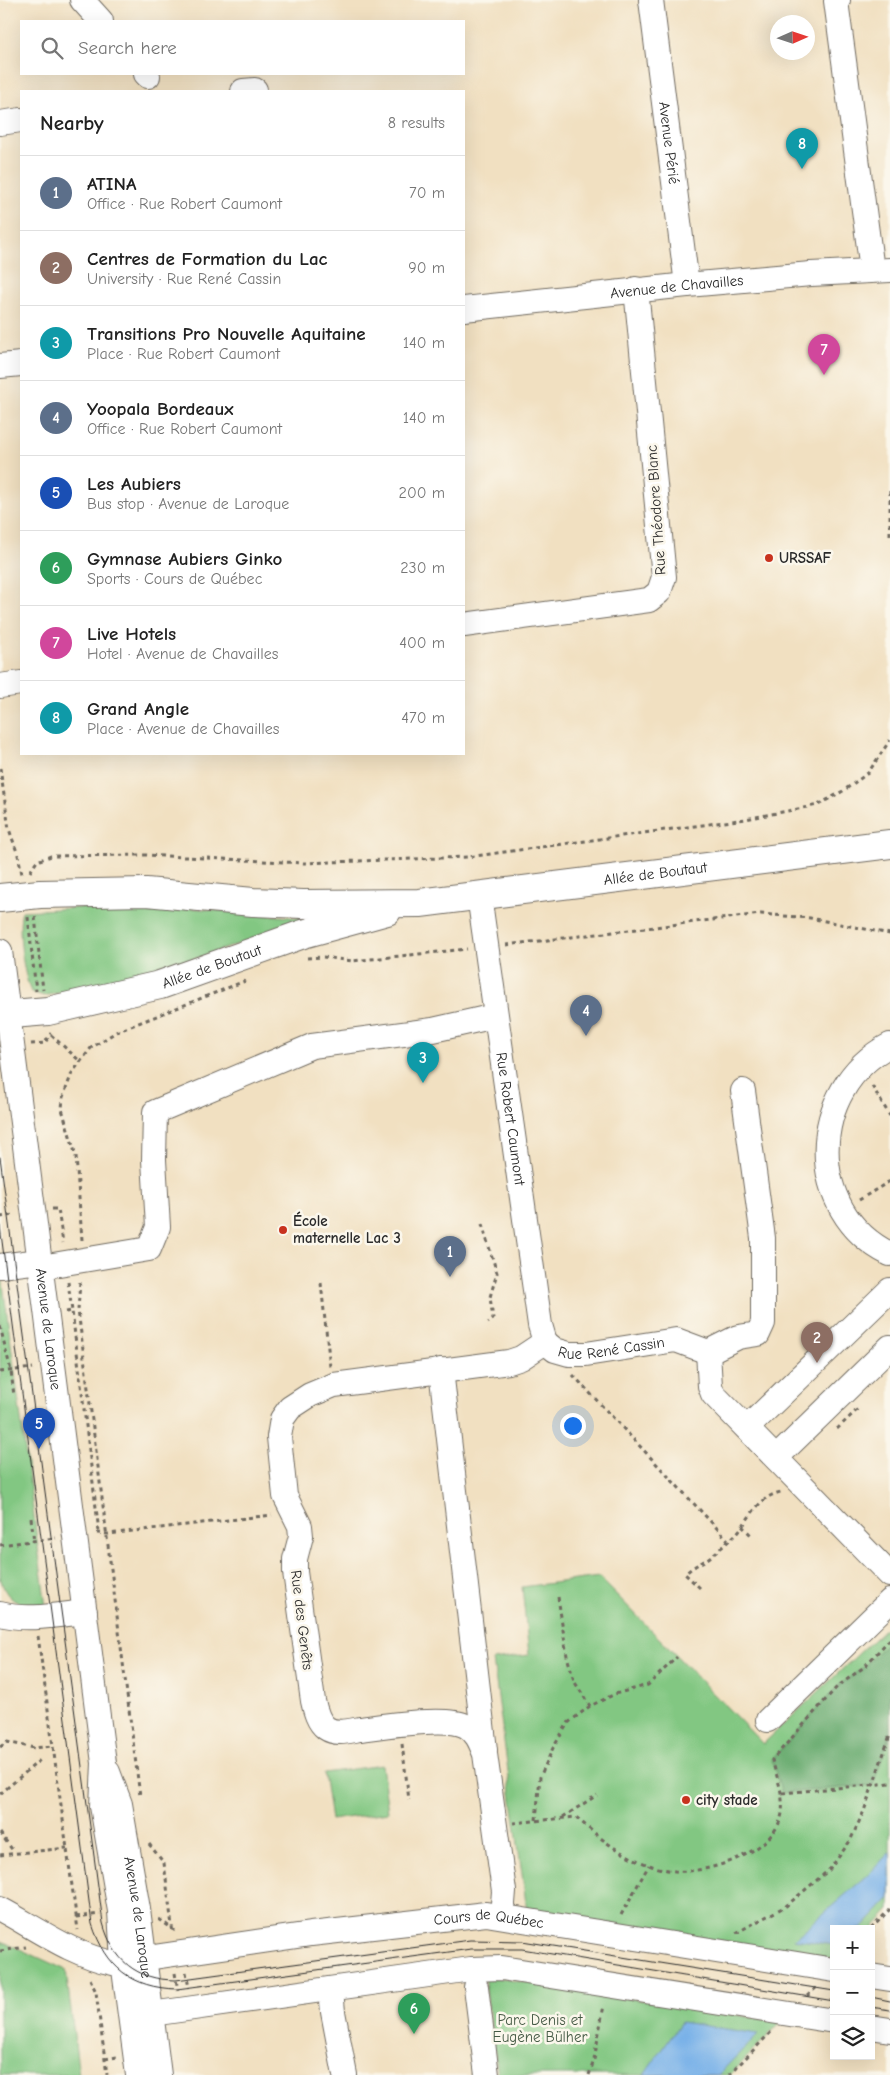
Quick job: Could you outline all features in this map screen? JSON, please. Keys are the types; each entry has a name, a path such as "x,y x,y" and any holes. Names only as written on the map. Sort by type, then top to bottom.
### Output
{"main road":[{"name":"Allée de Boutaut","path":"0,898 28,880 253,902 302,904 420,902 890,844"},
{"name":"Allée de Boutaut","path":"4,1014 46,1019 160,985 303,934 420,902"}],"street":[{"path":"82,0 100,20"},
{"name":"Avenue Périé","path":"651,0 687,285"},
{"path":"838,0 836,1 881,270"},
{"path":"0,123 20,120"},
{"name":"Avenue de Chavailles","path":"465,309 636,289 881,270"},
{"name":"Rue Théodore Blanc","path":"465,625 649,600 659,592 664,578 636,289"},
{"path":"0,366 20,364"},
{"path":"0,686 20,683"},
{"name":"Rue Robert Caumont","path":"479,895 540,1326 550,1346"},
{"name":"Avenue de Laroque","path":"0,951 4,1014 12,1046 104,1763 102,1806 120,1911 151,2014 159,2075"},
{"path":"0,1266 82,1260 149,1249 158,1227 154,1160 154,1112 312,1046 433,1030 495,1016"},
{"path":"890,1045 865,1062 844,1088 834,1106 829,1122 826,1145 827,1166 831,1184 843,1210 860,1232 890,1254"},
{"path":"743,1091 763,1238 763,1323 758,1334 738,1338 708,1352 710,1386 713,1394 890,1575"},
{"path":"747,1428 890,1290"},
{"name":"Rue René Cassin","path":"550,1346 569,1354 586,1354 676,1340 708,1352"},
{"name":"Rue des Genêts","path":"486,1754 476,1735 466,1726 454,1722 404,1723 337,1732 325,1728 318,1717 312,1701 295,1572 295,1559 301,1536 297,1518 288,1505 285,1492 279,1437 282,1419 290,1408 310,1395 333,1385 508,1362 550,1346"},
{"path":"776,1458 890,1347"},
{"name":"Rue des Genêts","path":"441,1370 504,1891 502,1916"},
{"path":"768,1720 890,1601"},
{"path":"4,1610 35,1618 85,1612"},
{"name":"Cours de Québec","path":"0,1909 82,1954 112,1963 310,1934 469,1914 486,1914 830,1969"},
{"name":"Avenue de Laroque","path":"134,1961 129,1997 138,2075"},
{"path":"129,1997 140,2010 151,2014 471,1969 494,1968 520,1970 830,2020"},
{"path":"875,1977 890,1979"},
{"path":"476,1987 487,2075"},
{"path":"331,1988 333,2012 346,2075"},
{"path":"875,2028 890,2030"}],"path":[{"path":"890,492 890,535"},
{"path":"28,880 37,861 51,856 145,855 304,863 468,857 746,819 818,805 843,791 868,772 890,740"},
{"path":"0,768 9,829 28,880 46,1019 45,1043 12,1046"},
{"path":"15,874 28,880"},
{"path":"29,926 46,1019 80,1061 72,1073 63,1097 62,1108 76,1156 81,1206 82,1260 78,1310 141,1800"},
{"path":"865,1062 872,1086 890,1116"},
{"path":"843,1210 890,1181"},
{"path":"482,1224 497,1274 490,1298 493,1319 488,1323"},
{"path":"321,1283 333,1385"},
{"path":"0,1326 11,1371 14,1396"},
{"path":"550,1346 560,1365 574,1376 728,1540"},
{"path":"0,1545 99,1532 108,1534 293,1512"},
{"path":"31,1518 34,1541"},
{"path":"742,1526 753,1537"},
{"path":"558,1597 567,1656 574,1680 590,1706"},
{"path":"35,1618 82,1954 96,1992 107,2075"},
{"path":"677,1657 648,1686 615,1694 590,1706 568,1722 540,1776 536,1820 576,1817 599,1838 624,1855 649,1865 675,1871 720,1866 744,1856 764,1842 776,1827 782,1814 782,1793 772,1760 837,1687 864,1667 890,1639"},
{"path":"732,1936 786,1906 830,1869 850,1841 864,1811 890,1734"},
{"path":"0,1747 6,1742 34,1748 53,1746"},
{"path":"0,1794 40,1760"},
{"path":"404,1763 409,1800"},
{"path":"782,1793 890,1783"},
{"path":"562,1818 597,1795"},
{"path":"0,1833 15,1853"},
{"path":"146,1840 164,1863 174,1941 173,1955 180,2010"},
{"path":"0,1854 67,1848"},
{"path":"616,1934 623,1912 649,1865"},
{"path":"875,1925 890,1910"},
{"path":"0,1951 29,1947"},
{"path":"589,2075 594,2060 608,1984"}],"green space":[{"path":"145,904 302,918 301,923 158,971 44,996 31,992 22,952 20,929 22,911"},
{"path":"0,1280 3,1281 46,1607 29,1606 10,1597 2,1584 0,1575"},
{"path":"599,1577 763,1744 890,1624 890,1910 875,1926 830,1925 830,1958 527,1911 493,1660 529,1655 522,1587"},
{"path":"890,1639 890,1735 873,1785 782,1793 772,1760 837,1687 864,1667"},
{"path":"382,1765 388,1812 331,1820 324,1773"},
{"path":"0,1941 66,1970 79,2075 0,2075"},
{"name":"Parc Denis et Eugène Bülher","path":"484,1976 781,2022 730,2075 498,2075"}],"water":[{"path":"890,1852 890,1898 865,1925 830,1925 830,1944 794,1939 868,1875"},
{"path":"681,2022 758,2034 718,2075 644,2075"}],"tram line":[{"path":"0,1157 103,1923 107,1936 120,1957 138,1972 162,1979 176,1980 470,1940 522,1941 830,1990"},
{"path":"0,1226 92,1924 98,1939 113,1963 134,1979 161,1988 177,1989 471,1949 522,1949 830,2000"},
{"path":"875,1998 890,2001"},
{"path":"875,2008 890,2010"}],"place":[{"name":"Grand Angle","path":"802,169"},
{"name":"Live Hotels","path":"824,375"},
{"name":"URSSAF","path":"769,558"},
{"name":"Yoopala Bordeaux","path":"586,1036"},
{"name":"Transitions Pro Nouvelle Aquitaine","path":"423,1083"},
{"name":"École maternelle Lac 3","path":"283,1230"},
{"name":"ATINA","path":"450,1277"},
{"name":"Centres de Formation du Lac","path":"817,1363"},
{"name":"Les Aubiers","path":"39,1449"},
{"name":"city stade","path":"686,1800"},
{"name":"Gymnase Aubiers Ginko","path":"414,2034"}]}
